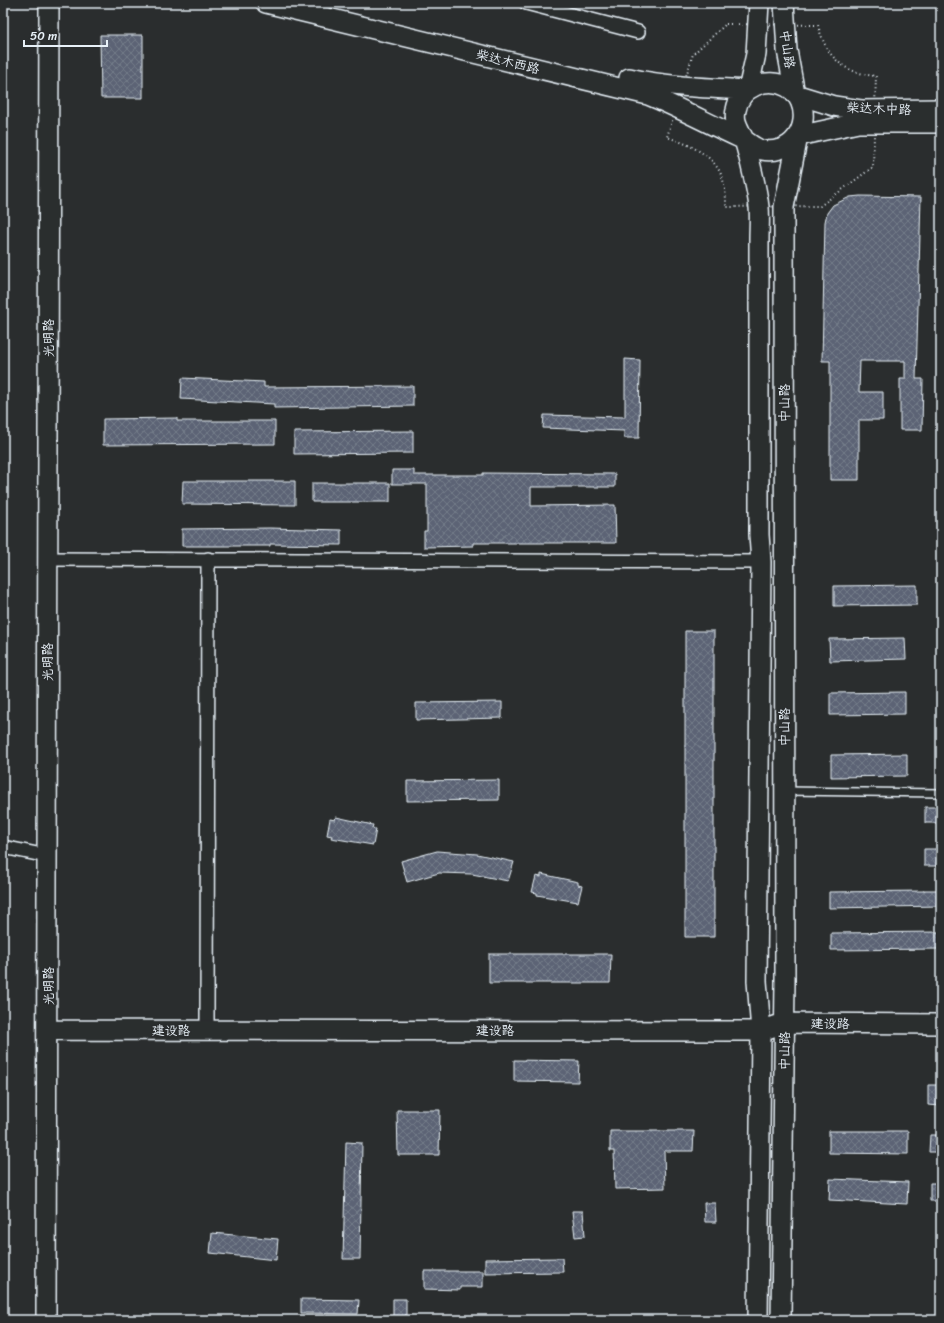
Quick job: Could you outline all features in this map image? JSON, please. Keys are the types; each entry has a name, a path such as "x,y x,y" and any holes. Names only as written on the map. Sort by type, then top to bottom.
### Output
{"main road":[{"name":"光明路","path":"46,1320 48,1030 47,559 49,3"},
{"name":"柴达木西路","path":"266,3 648,95 676,106 744,139"},
{"name":"柴达木西路","path":"322,3 649,82 683,87 748,90"},
{"name":"中山路","path":"748,90 756,54 759,24 759,3"},
{"name":"中山路","path":"784,3 784,25 795,94"},
{"path":"768,82 787,87 795,94 802,104 804,116 798,136 788,145 780,149 770,151 756,148 744,139 737,129 735,116 738,102 748,90 761,83 768,82"},
{"name":"柴达木中路","path":"795,94 875,117 941,123"},
{"name":"柴达木中路","path":"798,136 858,123 875,117 941,109"},
{"name":"中山路","path":"781,1320 784,1023 784,207 798,136"},
{"name":"中山路","path":"744,139 759,207 761,562 757,981 761,1030 758,1320"},
{"name":"建设路","path":"48,1030 761,1030 784,1023 941,1024"}],"street":[{"path":"526,3 638,32"},
{"path":"47,559 761,562"},
{"path":"207,1030 208,559"},
{"path":"3,847 47,856"}],"lane":[{"path":"784,791 941,793"}],"path":[{"path":"726,24 818,26 822,42 827,52 850,71 863,75 876,76 873,167 820,206 726,208 724,184 719,170 710,159 687,144 667,137 676,106 693,54 726,24"}],"building":[{"path":"100,35 143,35 143,98 101,98"},
{"path":"850,197 921,197 916,379 923,379 922,430 900,430 900,379 905,379 905,361 860,361 859,392 883,392 883,420 859,420 859,480 830,480 830,361 822,361 825,222 827,213 833,205"},
{"path":"625,359 640,360 639,438 624,438 624,431 543,428 544,415 625,417"},
{"path":"182,378 264,382 264,387 413,386 413,406 274,408 274,404 181,399"},
{"path":"177,418 177,421 275,421 275,444 103,445 103,419"},
{"path":"413,431 413,453 294,454 294,432"},
{"path":"392,470 414,470 414,475 483,475 483,473 615,474 615,487 531,487 531,506 615,505 616,543 473,543 473,546 424,547 424,531 427,531 427,484 392,484"},
{"path":"183,481 295,481 295,505 182,504"},
{"path":"312,483 390,483 390,502 312,502"},
{"path":"270,528 341,530 341,545 270,544 270,546 182,546 182,529"},
{"path":"917,585 917,605 834,606 834,586"},
{"path":"685,631 714,631 714,937 685,937"},
{"path":"905,638 906,659 830,661 829,639"},
{"path":"905,692 905,714 830,715 830,693"},
{"path":"502,702 502,718 416,720 416,703"},
{"path":"907,754 907,776 831,777 831,755"},
{"path":"499,780 499,800 407,801 407,781"},
{"path":"925,807 941,807 941,823 925,823"},
{"path":"336,817 373,825 372,828 376,829 373,845 331,838 332,836 327,835 330,819 335,820"},
{"path":"924,849 941,849 941,866 924,866"},
{"path":"437,851 477,854 514,862 508,881 472,874 439,873 407,882 401,861"},
{"path":"541,874 578,882 578,885 582,886 578,902 537,895 537,893 532,892 536,876 541,877"},
{"path":"941,890 941,906 829,908 829,892"},
{"path":"941,932 941,949 831,950 831,933"},
{"path":"489,954 611,954 610,983 489,983"},
{"path":"514,1060 579,1061 578,1082 514,1081"},
{"path":"928,1085 941,1085 941,1106 928,1105"},
{"path":"397,1110 440,1110 439,1155 398,1155"},
{"path":"610,1131 694,1131 693,1151 664,1151 665,1188 615,1189 614,1151 610,1151"},
{"path":"829,1131 908,1131 908,1154 829,1153"},
{"path":"930,1135 941,1135 941,1152 929,1152"},
{"path":"346,1142 362,1143 360,1259 343,1259"},
{"path":"830,1179 908,1182 907,1204 829,1200"},
{"path":"930,1183 941,1183 941,1201 930,1201"},
{"path":"704,1203 715,1203 716,1222 705,1222"},
{"path":"572,1211 583,1211 585,1236 575,1237"},
{"path":"212,1233 278,1239 276,1260 210,1253"},
{"path":"562,1258 563,1272 485,1273 485,1259"},
{"path":"424,1271 483,1271 483,1287 460,1287 460,1290 424,1289"},
{"path":"301,1299 359,1300 358,1314 301,1313"},
{"path":"393,1299 406,1299 406,1320 393,1320"}]}
